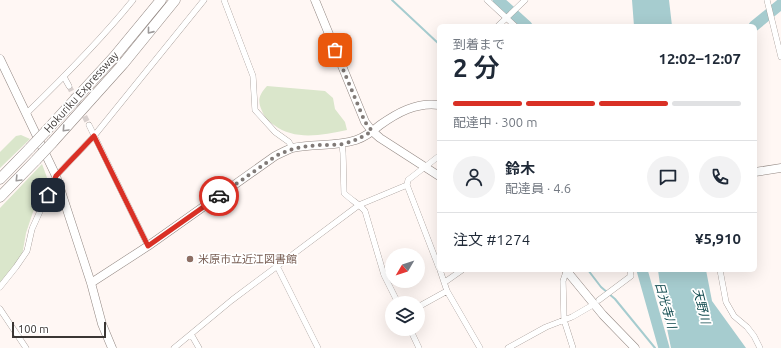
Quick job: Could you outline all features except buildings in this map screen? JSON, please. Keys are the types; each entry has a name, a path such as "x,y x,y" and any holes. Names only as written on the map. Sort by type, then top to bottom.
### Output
{"highway":[{"name":"Hokuriku Expressway","path":"0,179 114,57 161,0"},
{"name":"Hokuriku Expressway","path":"0,197 52,143 122,64 175,0"}],"street":[{"path":"26,114 64,77 118,19 132,0"},
{"path":"0,287 27,251 32,229 56,176 94,136 204,0"},
{"path":"224,0 253,76 255,110 275,132 289,142 292,148"},
{"path":"315,0 365,122 372,131 397,150 437,175"},
{"path":"487,0 513,24"},
{"path":"500,24 525,0"},
{"path":"768,2 781,57"},
{"path":"0,59 56,176 91,283 102,324 112,348"},
{"path":"64,77 69,86"},
{"path":"91,283 148,246 276,156 292,148 342,144 358,139 404,110 418,105 437,104"},
{"path":"89,125 148,246"},
{"path":"342,144 344,193 365,211 384,275 394,296"},
{"path":"437,158 408,180 407,185 437,261"},
{"path":"757,172 781,168"},
{"path":"174,348 232,300 359,205 407,185"},
{"path":"278,266 318,348"},
{"path":"441,272 447,291 480,348"},
{"path":"445,282 459,272"},
{"path":"573,348 564,320 563,281 567,272 603,315 635,348"},
{"path":"599,300 633,272"},
{"path":"720,272 726,302 734,316 747,327 754,336 760,348"},
{"path":"425,303 447,291"},
{"path":"508,348 546,327 572,317 591,306"},
{"path":"0,309 26,348"},
{"path":"192,334 199,348"},
{"path":"413,336 419,348"}],"green space":[{"path":"267,86 325,91 333,98 335,109 345,122 347,130 328,134 300,135 282,130 267,119 260,107 259,101 262,92"},
{"path":"21,135 30,139 0,168 0,152 16,136"},
{"path":"42,164 49,183 33,212 26,233 22,256 0,284 0,208"}],"water":[{"path":"632,0 669,0 672,24 634,24"},
{"name":"天野川","path":"658,272 706,272 712,301 746,348 671,348 664,314"}],"waterway":[{"path":"392,0 437,42"},
{"name":"日光寺川","path":"498,0 525,24"},
{"path":"756,24 781,4"},
{"path":"590,272 601,287 615,299 655,348"},
{"name":"日光寺川","path":"643,272 664,348"}],"tunnel":[{"path":"69,86 89,125"}],"way so far":[{"path":"219,196 282,152 292,148 342,144 358,139 372,131 365,122 335,50"}],"place":[{"name":"米原市立近江図書館","path":"190,259"}],"route":[{"path":"48,195 56,176 94,136 148,246 219,196"}]}
